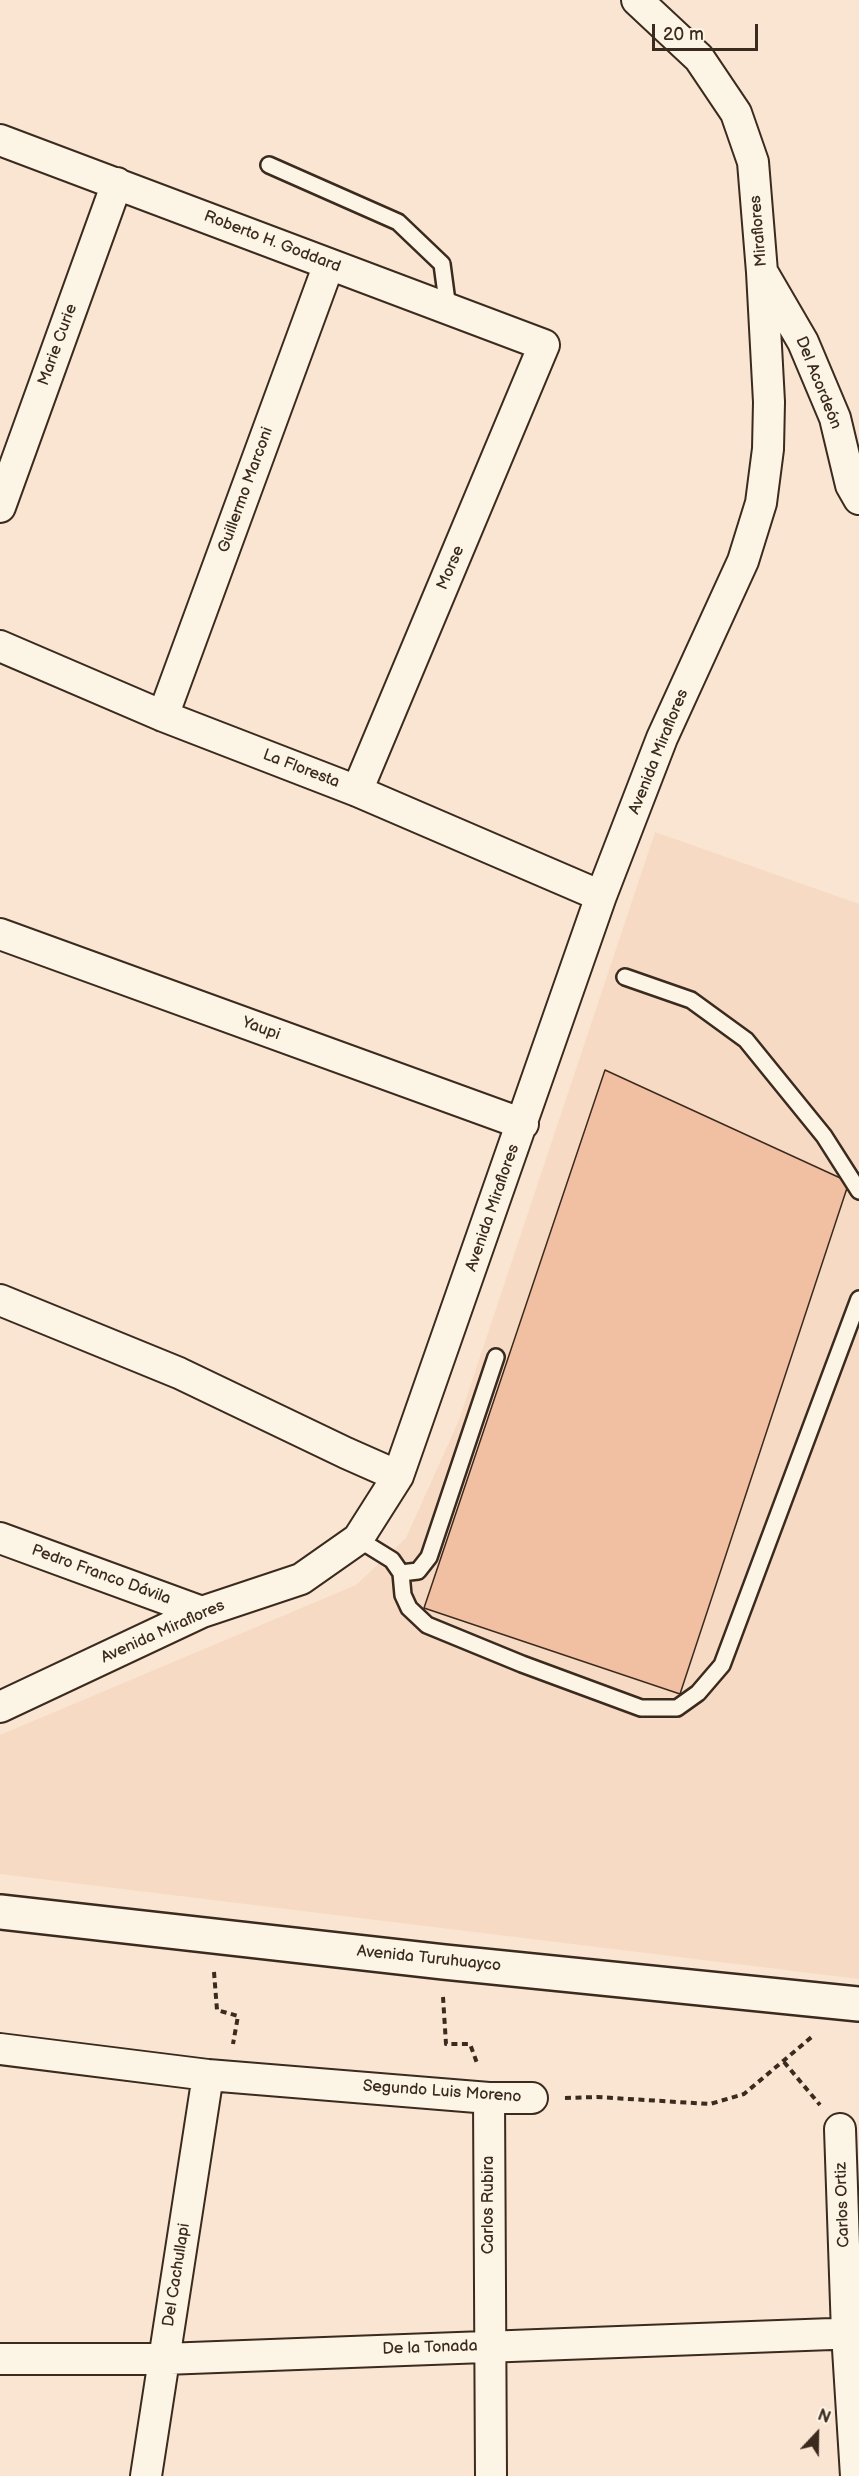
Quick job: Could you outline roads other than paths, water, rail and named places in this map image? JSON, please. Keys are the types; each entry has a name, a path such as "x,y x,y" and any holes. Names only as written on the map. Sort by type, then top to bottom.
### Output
{"street":[{"name":"Miraflores","path":"637,0 699,58 736,113 753,162 769,402 768,449 761,503"},
{"name":"Roberto H. Goddard","path":"0,140 544,345"},
{"name":"Marie Curie","path":"0,507 117,183"},
{"name":"Guillermo Marconi","path":"163,716 329,264"},
{"name":"Del Acordeón","path":"762,272 803,342 835,418 851,485 859,499"},
{"name":"Morse","path":"357,791 544,345"},
{"name":"Avenida Miraflores","path":"0,1707 202,1612 301,1579 358,1539 398,1476 601,896 662,738 743,561 761,503"},
{"name":"La Floresta","path":"0,646 163,716 357,791 601,896"},
{"name":"Yaupi","path":"0,934 523,1124"},
{"path":"0,1300 179,1373 346,1454 398,1476"},
{"name":"Pedro Franco Dávila","path":"0,1538 202,1612"},
{"name":"Avenida Turuhuayco","path":"0,1912 444,1962 855,2003"},
{"name":"Segundo Luis Moreno","path":"0,2049 208,2075 489,2098 532,2098"},
{"name":"Del Cachullapi","path":"146,2476 208,2075"},
{"name":"Carlos Rubira","path":"489,2098 491,2476"},
{"name":"Carlos Ortiz","path":"840,2129 853,2333 856,2476"},
{"name":"De la Tonada","path":"0,2359 164,2359 853,2333"}],"lane":[{"path":"269,165 398,222 442,264 448,309"},
{"path":"625,977 691,1000 746,1040 824,1136 859,1191"},
{"path":"358,1539 392,1560 401,1573 403,1595 409,1608 427,1625 522,1664 641,1708 677,1708 698,1693 722,1665 859,1299"},
{"path":"401,1573 418,1571 429,1557 496,1357"}]}
